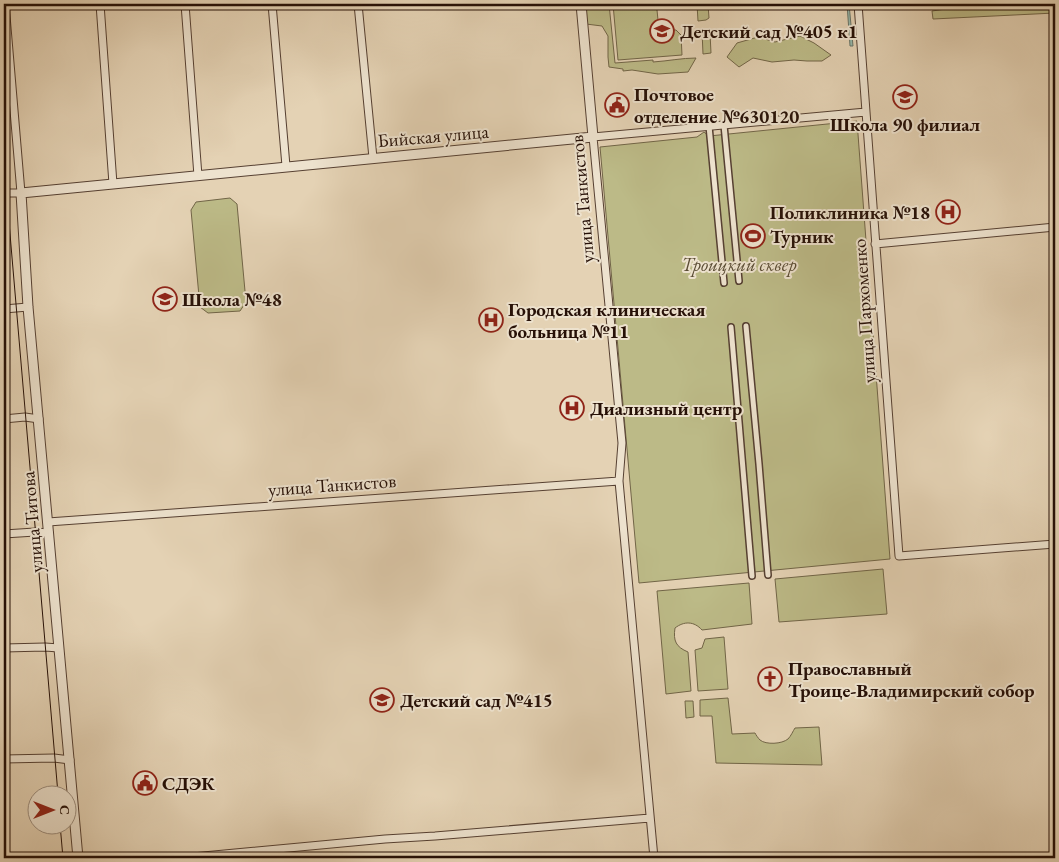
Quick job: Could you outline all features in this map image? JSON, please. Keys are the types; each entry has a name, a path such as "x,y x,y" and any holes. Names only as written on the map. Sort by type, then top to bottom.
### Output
{"street":[{"name":"улица Титова","path":"5,4 21,193 28,307 78,858"},
{"path":"100,4 113,184"},
{"path":"185,4 198,176"},
{"path":"272,4 286,166"},
{"path":"358,4 373,158"},
{"name":"улица Танкистов","path":"581,4 622,444 619,480 654,858"},
{"name":"улица Пархоменко","path":"858,4 899,556 1055,544"},
{"name":"Бийская улица","path":"4,193 21,193 286,166 866,112"},
{"path":"724,125 739,282"},
{"path":"708,126 724,283"},
{"path":"875,244 1055,227"},
{"path":"4,309 28,307"},
{"path":"746,326 760,464 768,575"},
{"path":"731,327 752,576"},
{"path":"4,419 25,417 39,419"},
{"name":"улица Танкистов","path":"48,522 619,480"},
{"path":"4,534 35,532 49,534"},
{"path":"4,648 59,648"},
{"path":"4,759 54,758 70,760"},
{"path":"182,858 385,839 650,818"}],"green space":[{"path":"583,4 609,4 615,63 696,58 688,72 658,74 632,70 623,71 623,69 609,67 608,36 602,26 586,24"},
{"path":"613,4 649,4 657,10 659,30 676,30 681,35 682,55 618,60"},
{"path":"697,4 708,4 709,18 698,21"},
{"path":"973,4 1055,4 1055,13 933,19 932,11"},
{"path":"702,31 710,33 711,53 703,54"},
{"path":"800,36 831,55 822,61 794,60 772,62 753,58 739,67 727,57 737,43 758,37 775,42"},
{"name":"Троицкий сквер","path":"857,121 890,559 639,583 600,147 697,137 704,132 709,136"},
{"path":"230,198 237,204 246,302 240,311 208,313 200,307 191,210 196,202"},
{"path":"883,569 887,614 779,622 775,579"},
{"path":"749,583 752,624 702,630 696,625 689,623 675,628 674,637 676,643 688,652 691,691 666,694 657,591"},
{"path":"724,637 728,689 698,691 695,650 702,648 705,639"},
{"path":"728,698 732,734 755,733 763,742 774,743 788,739 795,728 819,727 822,765 716,763 712,716 700,716 700,700"},
{"path":"685,701 693,701 694,717 686,718"}],"shaded area":[{"path":"847,4 849,4 853,46 850,46"}],"tram line":[{"path":"4,164 57,784"},
{"path":"61,834 63,858"}],"place":[{"name":"Детский сад №405 к1","path":"662,31"},
{"name":"Школа 90 филиал","path":"905,97"},
{"name":"Почтовое отделение №630120","path":"617,105"},
{"name":"Поликлиника №18","path":"948,212"},
{"name":"Турник","path":"753,236"},
{"name":"Школа №48","path":"165,299"},
{"name":"Городская клиническая больница №11","path":"491,320"},
{"name":"Диализный центр","path":"572,408"},
{"name":"Православный Троице-Владимирский собор","path":"770,679"},
{"name":"Детский сад №415","path":"382,700"},
{"name":"СДЭК","path":"145,783"}]}
